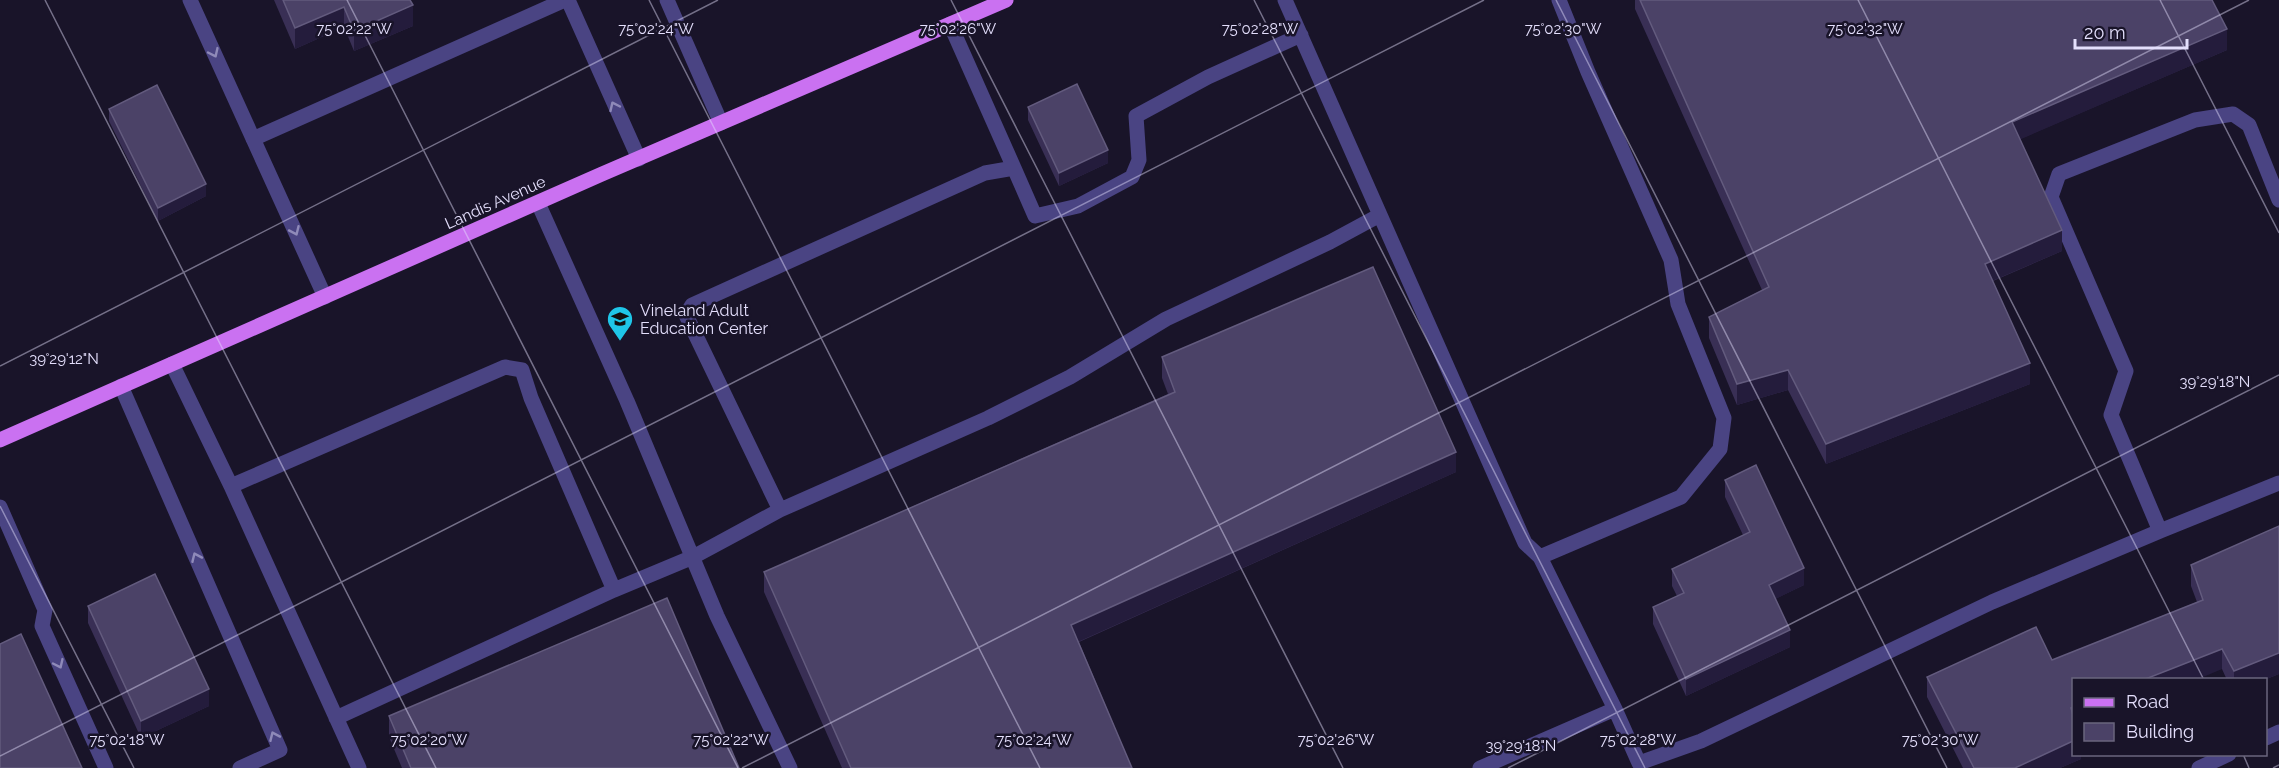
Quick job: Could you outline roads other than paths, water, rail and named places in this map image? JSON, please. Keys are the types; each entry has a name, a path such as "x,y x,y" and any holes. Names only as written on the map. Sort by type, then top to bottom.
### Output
{"main road":[{"name":"Landis Avenue","path":"0,440 1006,0"}],"lane":[{"path":"190,0 325,297"},
{"path":"254,139 567,0 639,159"},
{"path":"667,0 721,123"},
{"path":"1285,0 1525,543 1540,557 1615,709 1640,766 1701,741 1992,602 2279,483"},
{"path":"1540,557 1681,498 1720,449 1724,418 1678,304 1671,260 1559,0"},
{"path":"950,24 1035,216 1078,206 1132,177 1139,160 1136,116 1208,77 1301,35"},
{"path":"2160,531 2111,415 2126,371 2051,196 2059,174 2195,120 2233,114 2249,125 2279,200"},
{"path":"780,510 687,315 692,305 985,173 1014,168"},
{"path":"538,203 627,401 717,616 790,768"},
{"path":"336,718 614,590 693,557 780,510 1071,378 1166,318 1330,242 1380,215"},
{"path":"172,364 231,486 359,768"},
{"path":"231,486 505,367 522,370 531,398 614,590"},
{"path":"121,386 280,750 240,768"},
{"path":"0,507 45,610 42,626 106,768"},
{"path":"1480,768 1615,709"},
{"path":"2199,768 2225,756"}],"place":[{"name":"Vineland Adult Education Center","path":"620,342"}]}
